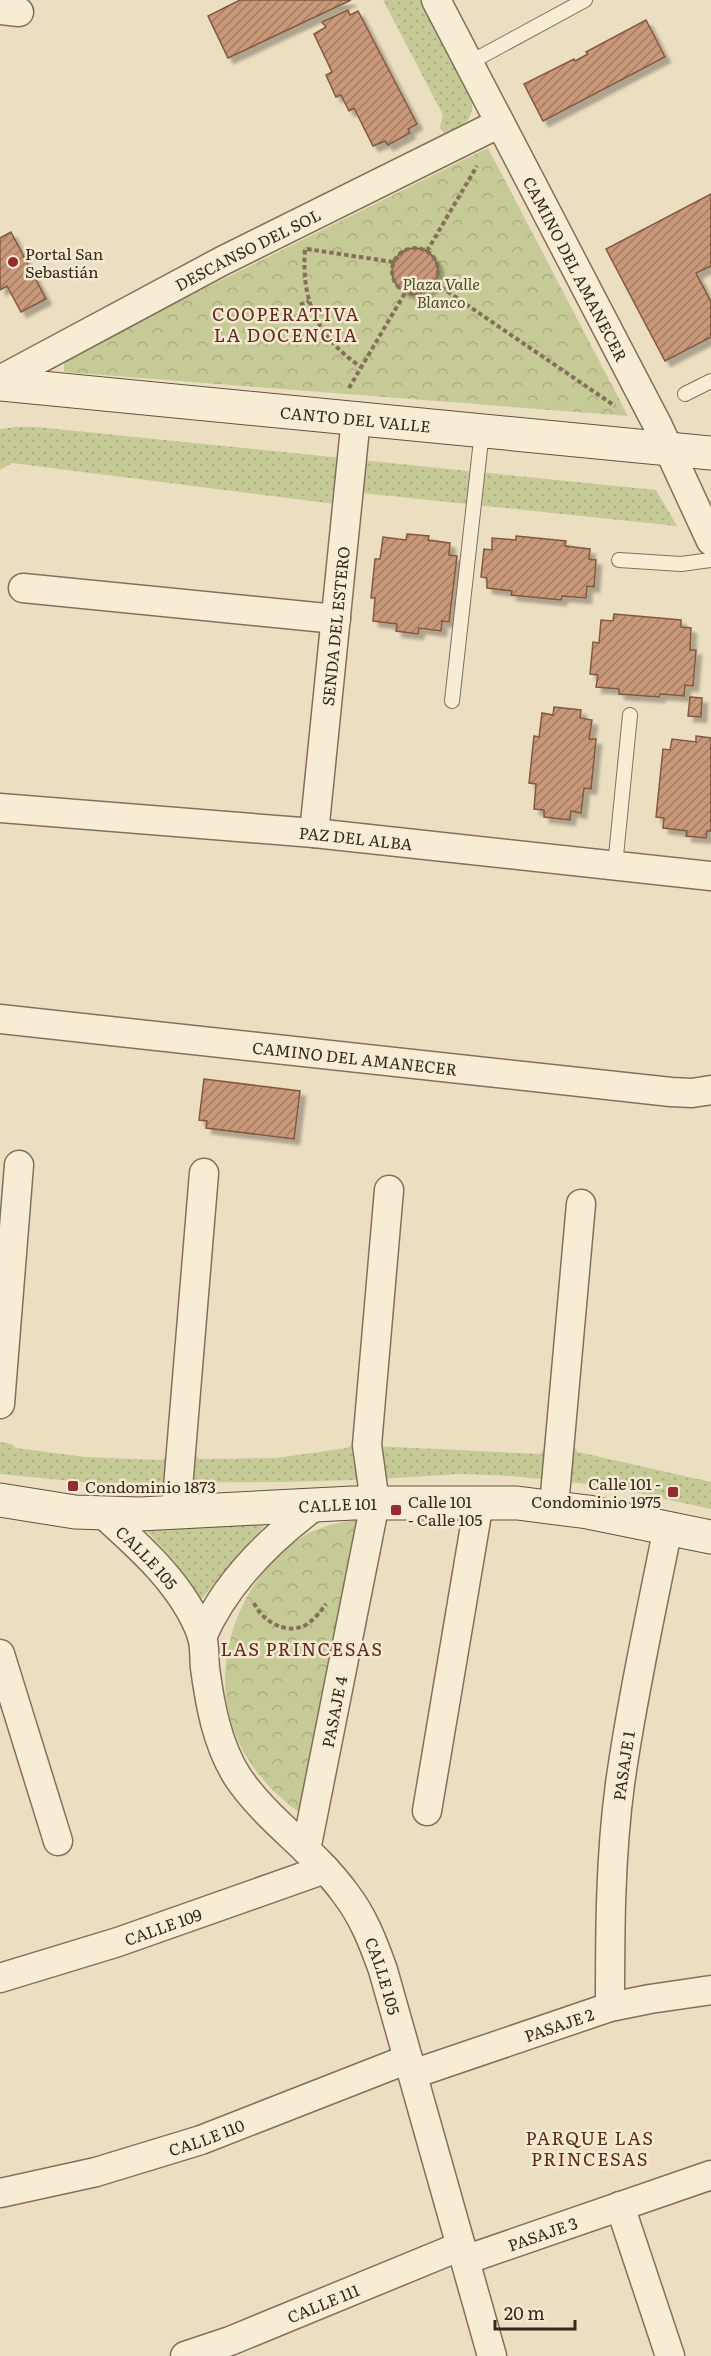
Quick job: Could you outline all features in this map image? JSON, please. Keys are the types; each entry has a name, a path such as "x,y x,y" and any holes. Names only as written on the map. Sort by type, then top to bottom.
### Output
{"main road":[{"name":"CANTO DEL VALLE","path":"0,382 711,453"},
{"name":"CALLE 101","path":"0,1500 103,1514 375,1503 479,1502 554,1506 711,1537"}],"street":[{"name":"CAMINO DEL AMANECER","path":"436,0 469,63 491,127 669,449 711,541"},
{"name":"DESCANSO DEL SOL","path":"0,382 266,239 491,127"},
{"name":"SENDA DEL ESTERO","path":"314,833 336,619 344,417"},
{"path":"22,588 336,619"},
{"name":"PAZ DEL ALBA","path":"0,808 314,833 711,876"},
{"name":"CAMINO DEL AMANECER","path":"0,1019 670,1092 692,1093 711,1090"},
{"path":"0,1404 19,1164"},
{"path":"176,1512 204,1173"},
{"name":"PASAJE 4","path":"316,1860 375,1503 367,1445 389,1190"},
{"path":"554,1506 581,1204"},
{"path":"427,1811 479,1502"},
{"path":"202,1638 223,1598 249,1564 292,1523 316,1505"},
{"name":"CALLE 105","path":"103,1514 162,1572 184,1603 202,1638 212,1709 227,1758 250,1793 345,1892 361,1916 372,1940 410,2067 492,2356"},
{"name":"PASAJE 1","path":"610,2007 610,1923 620,1785 633,1702 668,1527"},
{"path":"0,1654 58,1841"},
{"name":"CALLE 109","path":"0,1978 118,1942 316,1860"},
{"name":"PASAJE 2","path":"410,2067 610,2007 711,1990"},
{"name":"CALLE 110","path":"0,2193 96,2172 182,2146 410,2067"},
{"name":"PASAJE 3","path":"463,2253 620,2206 711,2175"},
{"path":"620,2206 670,2356"},
{"name":"CALLE 111","path":"185,2356 463,2253"}],"lane":[{"path":"469,63 585,0"},
{"path":"685,394 711,381"},
{"path":"452,701 482,430"},
{"path":"619,560 681,564 711,560"},
{"path":"615,866 630,715"}],"path":[{"path":"426,251 489,147 491,127"},
{"path":"266,239 305,249 393,262"},
{"path":"416,248 426,251 435,259 437,266 438,273 435,283 428,291 421,294 405,293 394,282 393,262 400,252 408,249 416,248"},
{"path":"305,249 304,276 309,301 325,334 348,358 361,367"},
{"path":"435,283 621,410"},
{"path":"344,417 361,367 405,293"},
{"path":"300,305 309,301"},
{"path":"252,1598 259,1613 272,1624 289,1628 303,1627 319,1614 332,1596"}],"green space":[{"path":"383,0 423,0 471,95 472,111 467,121 445,135 440,127 443,115"},
{"name":"Plaza Valle Blanco","path":"488,148 628,416 64,372 64,358"},
{"path":"37,427 656,490 677,526 362,493 335,504 12,463 0,470 0,429"},
{"path":"0,1442 12,1444 16,1448 85,1457 162,1460 167,1455 196,1455 199,1459 276,1458 347,1448 352,1445 540,1454 546,1447 575,1448 578,1452 711,1482 711,1509 606,1486 511,1476 461,1474 286,1482 92,1483 0,1474"},
{"path":"270,1519 201,1600 175,1562 145,1529"},
{"path":"361,1519 306,1817 280,1797 258,1774 233,1729 226,1700 225,1670 230,1641 239,1613 253,1587 271,1563 308,1533 334,1524"}],"building":[{"path":"240,0 351,0 228,58 208,16"},
{"path":"348,10 350,15 358,11 417,124 408,129 410,133 388,145 385,141 373,146 354,108 349,111 341,95 336,97 326,75 332,72 314,34 326,27 322,22"},
{"path":"646,20 665,57 543,121 524,84 574,59 575,61 588,54 586,52"},
{"path":"711,194 711,266 696,273 711,302 711,337 665,361 606,249"},
{"name":"Portal San Sebastián","path":"11,232 46,299 21,312 7,286 0,290 0,238"},
{"path":"415,248 431,255 438,271 431,287 415,294 399,287 392,271 399,255"},
{"path":"407,534 429,536 428,540 450,543 449,555 457,556 449,622 442,621 441,631 419,628 418,634 396,631 397,624 373,621 375,598 371,598 375,559 380,559 383,537 406,540"},
{"path":"516,536 566,541 565,546 590,549 589,559 596,560 594,587 587,586 586,598 562,596 561,600 511,595 512,591 487,588 487,578 481,577 484,549 492,550 492,538 516,540"},
{"path":"614,614 681,620 681,627 691,628 690,650 696,650 693,686 685,685 684,696 619,694 619,689 596,687 598,675 590,674 593,642 599,643 601,620 613,621"},
{"path":"690,697 702,698 701,717 688,716"},
{"path":"554,707 581,710 580,718 592,720 589,739 596,739 591,789 584,788 581,813 571,811 570,820 544,817 544,810 534,809 536,784 529,783 534,736 539,737 542,713 553,715"},
{"path":"696,736 711,738 711,831 707,831 706,838 686,836 687,831 663,828 664,818 656,817 663,749 670,750 672,739 696,742"},
{"path":"204,1079 300,1091 294,1139 206,1128 207,1121 199,1120"}],"place":[{"name":"Portal San Sebastián","path":"13,262"},
{"name":"Condominio 1873","path":"73,1486"},
{"name":"Calle 101 - Condominio 1975","path":"673,1492"},
{"name":"Calle 101 - Calle 105","path":"396,1510"}],"district":[{"name":"COOPERATIVA LA DOCENCIA","path":"286,323"},
{"name":"LAS PRINCESAS","path":"302,1648"},
{"name":"PARQUE LAS PRINCESAS","path":"590,2147"}]}
